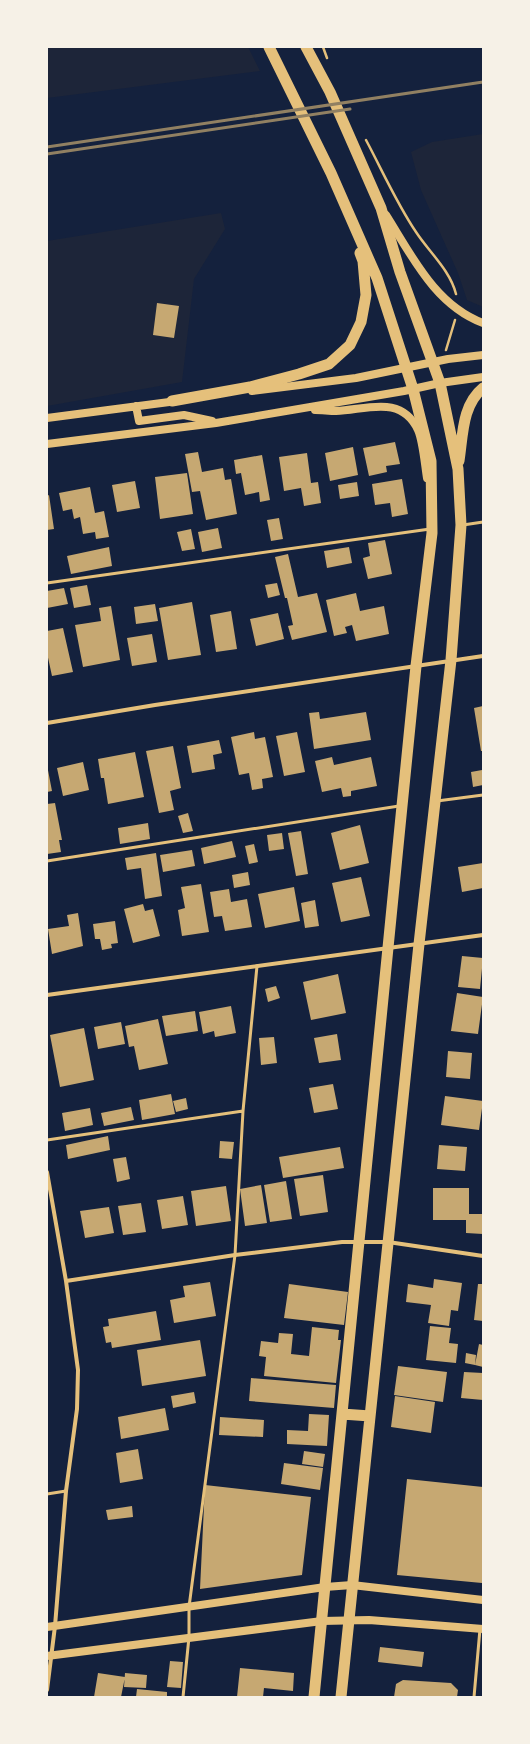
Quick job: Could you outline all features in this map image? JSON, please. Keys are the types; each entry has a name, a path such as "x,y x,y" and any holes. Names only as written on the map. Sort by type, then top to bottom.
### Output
{"highway":[{"path":"269,47 348,211 377,278 413,389 431,461 432,529 416,666 387,947 360,1241 314,1697"},
{"path":"306,47 344,122 381,208 400,272 440,383 458,469 461,525 451,660 419,944 341,1697"},
{"path":"172,402 250,387 299,374 329,364 350,345 361,322 366,295 363,261 348,211"},
{"path":"458,469 468,407 477,393 483,388"},
{"path":"342,1414 370,1416"}],"main road":[{"path":"381,208 428,280 442,297 457,310 483,323"},
{"path":"47,418 356,378 448,359 483,355"},
{"path":"47,444 216,422 299,409 440,383 483,377"},
{"path":"136,406 139,421 184,415 216,422"},
{"path":"299,409 336,411 377,406 397,409 410,417 418,431 426,467 432,515"},
{"path":"51,1626 325,1587 352,1586 483,1600"},
{"path":"49,1656 322,1621 349,1620 395,1622 482,1629"}],"street":[{"path":"47,723 155,705 483,656"},
{"path":"47,995 483,935"},
{"path":"47,1172 66,1281 78,1370 77,1409 51,1626 47,1690"},
{"path":"66,1281 235,1255 360,1241 388,1242 483,1256"}],"lane":[{"path":"461,525 483,522"},
{"path":"47,583 432,529"},
{"path":"435,802 483,795"},
{"path":"47,861 402,806"},
{"path":"183,1697 189,1637 189,1607 235,1255 244,1111 257,966"},
{"path":"47,1140 244,1111"},
{"path":"47,1494 66,1491"},
{"path":"474,1697 482,1629"}],"path":[{"path":"365,137 415,232 454,285 458,301 456,319 446,347 448,359"}],"shaded area":[{"path":"47,47 248,47 260,71 47,98"},
{"path":"483,134 483,307 467,300 458,273 421,190 411,152 432,142"},
{"path":"221,213 225,229 194,279 182,382 47,406 47,241"}],"building":[{"path":"157,303 179,306 174,338 153,335"},
{"path":"395,442 400,464 386,466 387,472 369,476 363,448"},
{"path":"353,447 358,475 330,481 325,453"},
{"path":"198,452 202,472 223,468 225,480 231,479 237,514 206,520 200,491 192,492 185,454"},
{"path":"307,453 311,483 318,482 321,503 304,506 301,488 284,491 279,457"},
{"path":"262,455 270,500 260,502 259,492 245,495 241,473 236,474 234,460"},
{"path":"187,473 193,514 160,519 155,477"},
{"path":"402,479 408,514 392,517 390,503 375,505 372,484"},
{"path":"135,481 140,508 117,512 112,485"},
{"path":"357,482 359,496 340,499 338,485"},
{"path":"90,487 95,513 104,511 109,537 96,539 95,532 83,534 80,517 74,519 72,509 63,511 59,493"},
{"path":"49,495 54,529 47,530 47,496"},
{"path":"279,518 283,539 271,541 267,520"},
{"path":"218,528 222,548 202,552 198,532"},
{"path":"191,529 195,549 182,551 177,532"},
{"path":"385,540 392,574 368,579 363,558 370,556 368,543"},
{"path":"109,547 112,566 71,574 67,556"},
{"path":"349,547 352,563 327,568 324,551"},
{"path":"288,554 298,597 317,593 327,632 292,640 288,626 293,625 275,557"},
{"path":"277,583 280,595 268,598 265,585"},
{"path":"87,585 91,605 74,608 70,588"},
{"path":"64,588 68,604 47,608 47,591"},
{"path":"356,593 360,611 384,606 389,634 356,641 352,625 345,627 347,633 334,636 326,600"},
{"path":"192,602 201,655 168,660 159,608"},
{"path":"155,604 158,621 136,624 134,607"},
{"path":"111,606 120,660 83,667 75,625 101,621 99,608"},
{"path":"231,611 237,649 216,652 210,615"},
{"path":"278,613 284,639 256,646 250,619"},
{"path":"63,628 73,672 52,676 47,653 47,631"},
{"path":"152,634 157,662 132,666 127,638"},
{"path":"483,706 483,751 481,751 474,708"},
{"path":"319,712 320,719 366,712 371,740 314,749 309,713"},
{"path":"254,732 255,739 265,737 273,777 262,779 263,788 252,790 249,773 239,775 231,737"},
{"path":"297,732 305,772 284,776 276,736"},
{"path":"219,740 222,753 213,755 215,769 192,773 187,746"},
{"path":"173,746 181,788 170,791 174,810 159,813 146,751"},
{"path":"135,752 144,797 108,804 104,778 101,778 98,759"},
{"path":"332,757 334,765 371,757 377,786 351,791 351,796 343,797 341,788 322,792 315,761"},
{"path":"83,762 89,790 63,796 57,768"},
{"path":"47,765 52,791 47,792"},
{"path":"482,770 483,785 473,787 471,772"},
{"path":"55,803 62,840 59,840 61,852 47,854 47,804"},
{"path":"188,813 193,831 183,833 178,816"},
{"path":"148,823 150,839 120,844 118,828"},
{"path":"360,825 369,863 340,870 331,833"},
{"path":"301,831 308,874 296,876 288,833"},
{"path":"282,833 284,849 269,851 267,835"},
{"path":"232,841 236,857 204,864 201,848"},
{"path":"254,844 258,862 249,864 245,846"},
{"path":"192,850 195,866 163,872 160,855"},
{"path":"156,853 162,896 145,899 141,868 127,870 125,858"},
{"path":"483,863 483,888 462,892 458,867"},
{"path":"248,872 250,885 234,888 232,875"},
{"path":"361,877 370,916 341,922 332,883"},
{"path":"201,884 209,932 182,936 178,910 185,908 181,887"},
{"path":"294,887 300,921 265,928 258,894"},
{"path":"229,889 231,902 247,899 252,927 225,931 222,916 214,917 210,892"},
{"path":"315,900 319,926 305,928 301,903"},
{"path":"143,904 145,911 153,909 160,936 133,943 124,909"},
{"path":"78,913 83,946 52,954 48,929 69,926 67,915"},
{"path":"115,921 118,943 111,944 112,948 102,950 100,939 95,939 93,924"},
{"path":"462,956 483,958 480,989 458,987"},
{"path":"338,974 346,1013 311,1020 303,982"},
{"path":"276,986 280,998 268,1002 265,989"},
{"path":"457,993 483,997 478,1034 451,1031"},
{"path":"231,1006 236,1033 215,1037 214,1031 203,1034 199,1012"},
{"path":"195,1011 198,1031 166,1036 162,1016"},
{"path":"158,1019 168,1064 139,1070 134,1046 129,1047 125,1026"},
{"path":"121,1022 125,1044 98,1049 94,1027"},
{"path":"84,1028 94,1080 60,1087 50,1035"},
{"path":"337,1034 341,1060 319,1063 314,1038"},
{"path":"274,1037 277,1063 261,1065 259,1038"},
{"path":"448,1051 472,1053 470,1079 446,1077"},
{"path":"333,1084 338,1109 314,1113 309,1088"},
{"path":"171,1094 175,1114 142,1120 139,1100"},
{"path":"445,1096 483,1101 479,1130 441,1125"},
{"path":"186,1098 188,1109 176,1112 173,1101"},
{"path":"131,1107 134,1120 104,1126 101,1113"},
{"path":"90,1108 93,1125 65,1131 62,1113"},
{"path":"108,1136 110,1150 68,1159 66,1145"},
{"path":"220,1141 234,1142 232,1159 219,1158"},
{"path":"439,1145 467,1147 465,1171 437,1169"},
{"path":"340,1147 344,1168 283,1178 279,1157"},
{"path":"126,1157 130,1179 117,1182 113,1159"},
{"path":"323,1175 328,1212 300,1216 294,1179"},
{"path":"286,1181 292,1219 270,1222 264,1185"},
{"path":"261,1185 267,1223 245,1226 240,1189"},
{"path":"226,1186 231,1221 196,1226 191,1191"},
{"path":"433,1188 469,1188 469,1214 483,1214 483,1234 466,1233 466,1220 433,1220"},
{"path":"183,1196 188,1225 162,1229 157,1200"},
{"path":"141,1203 146,1232 123,1235 118,1206"},
{"path":"109,1207 114,1233 85,1238 80,1211"},
{"path":"434,1279 462,1283 458,1311 451,1310 449,1326 428,1323 431,1305 406,1302 408,1284 433,1288"},
{"path":"210,1282 216,1316 174,1323 170,1300 185,1297 183,1286"},
{"path":"289,1284 348,1292 344,1325 284,1318"},
{"path":"478,1284 483,1284 483,1321 474,1320"},
{"path":"156,1311 161,1340 112,1348 111,1342 106,1343 103,1327 109,1326 108,1319"},
{"path":"430,1326 451,1328 449,1343 458,1344 456,1363 426,1360"},
{"path":"312,1327 339,1330 338,1340 341,1340 336,1383 264,1376 266,1357 259,1356 261,1341 278,1343 279,1333 293,1334 291,1354 309,1356"},
{"path":"200,1340 206,1376 142,1386 137,1350"},
{"path":"479,1344 483,1345 483,1367 475,1365"},
{"path":"466,1353 476,1355 475,1365 465,1363"},
{"path":"398,1366 447,1372 443,1402 394,1395"},
{"path":"464,1372 483,1373 483,1400 461,1398"},
{"path":"251,1378 336,1385 334,1408 249,1401"},
{"path":"194,1392 196,1403 173,1408 171,1396"},
{"path":"395,1396 435,1402 431,1433 391,1427"},
{"path":"165,1408 169,1430 121,1439 118,1417"},
{"path":"309,1414 329,1415 327,1446 287,1444 287,1430 308,1431"},
{"path":"220,1417 264,1420 263,1437 219,1435"},
{"path":"138,1449 143,1479 120,1483 116,1453"},
{"path":"304,1451 325,1454 323,1467 302,1464"},
{"path":"284,1463 323,1468 320,1490 281,1484"},
{"path":"407,1479 483,1487 482,1583 397,1575"},
{"path":"205,1485 311,1497 302,1575 200,1589"},
{"path":"132,1506 133,1517 108,1520 106,1510"},
{"path":"380,1647 424,1652 422,1667 378,1662"},
{"path":"170,1661 183,1662 181,1688 167,1687"},
{"path":"240,1668 294,1673 293,1691 264,1688 263,1697 237,1697"},
{"path":"98,1673 125,1677 121,1697 94,1697"},
{"path":"125,1673 147,1675 146,1688 124,1687"},
{"path":"403,1680 451,1683 458,1690 457,1697 394,1697 396,1684"},
{"path":"137,1689 167,1692 167,1697 136,1697"}],"railway":[{"path":"47,147 483,82"},
{"path":"47,154 350,109"}]}
